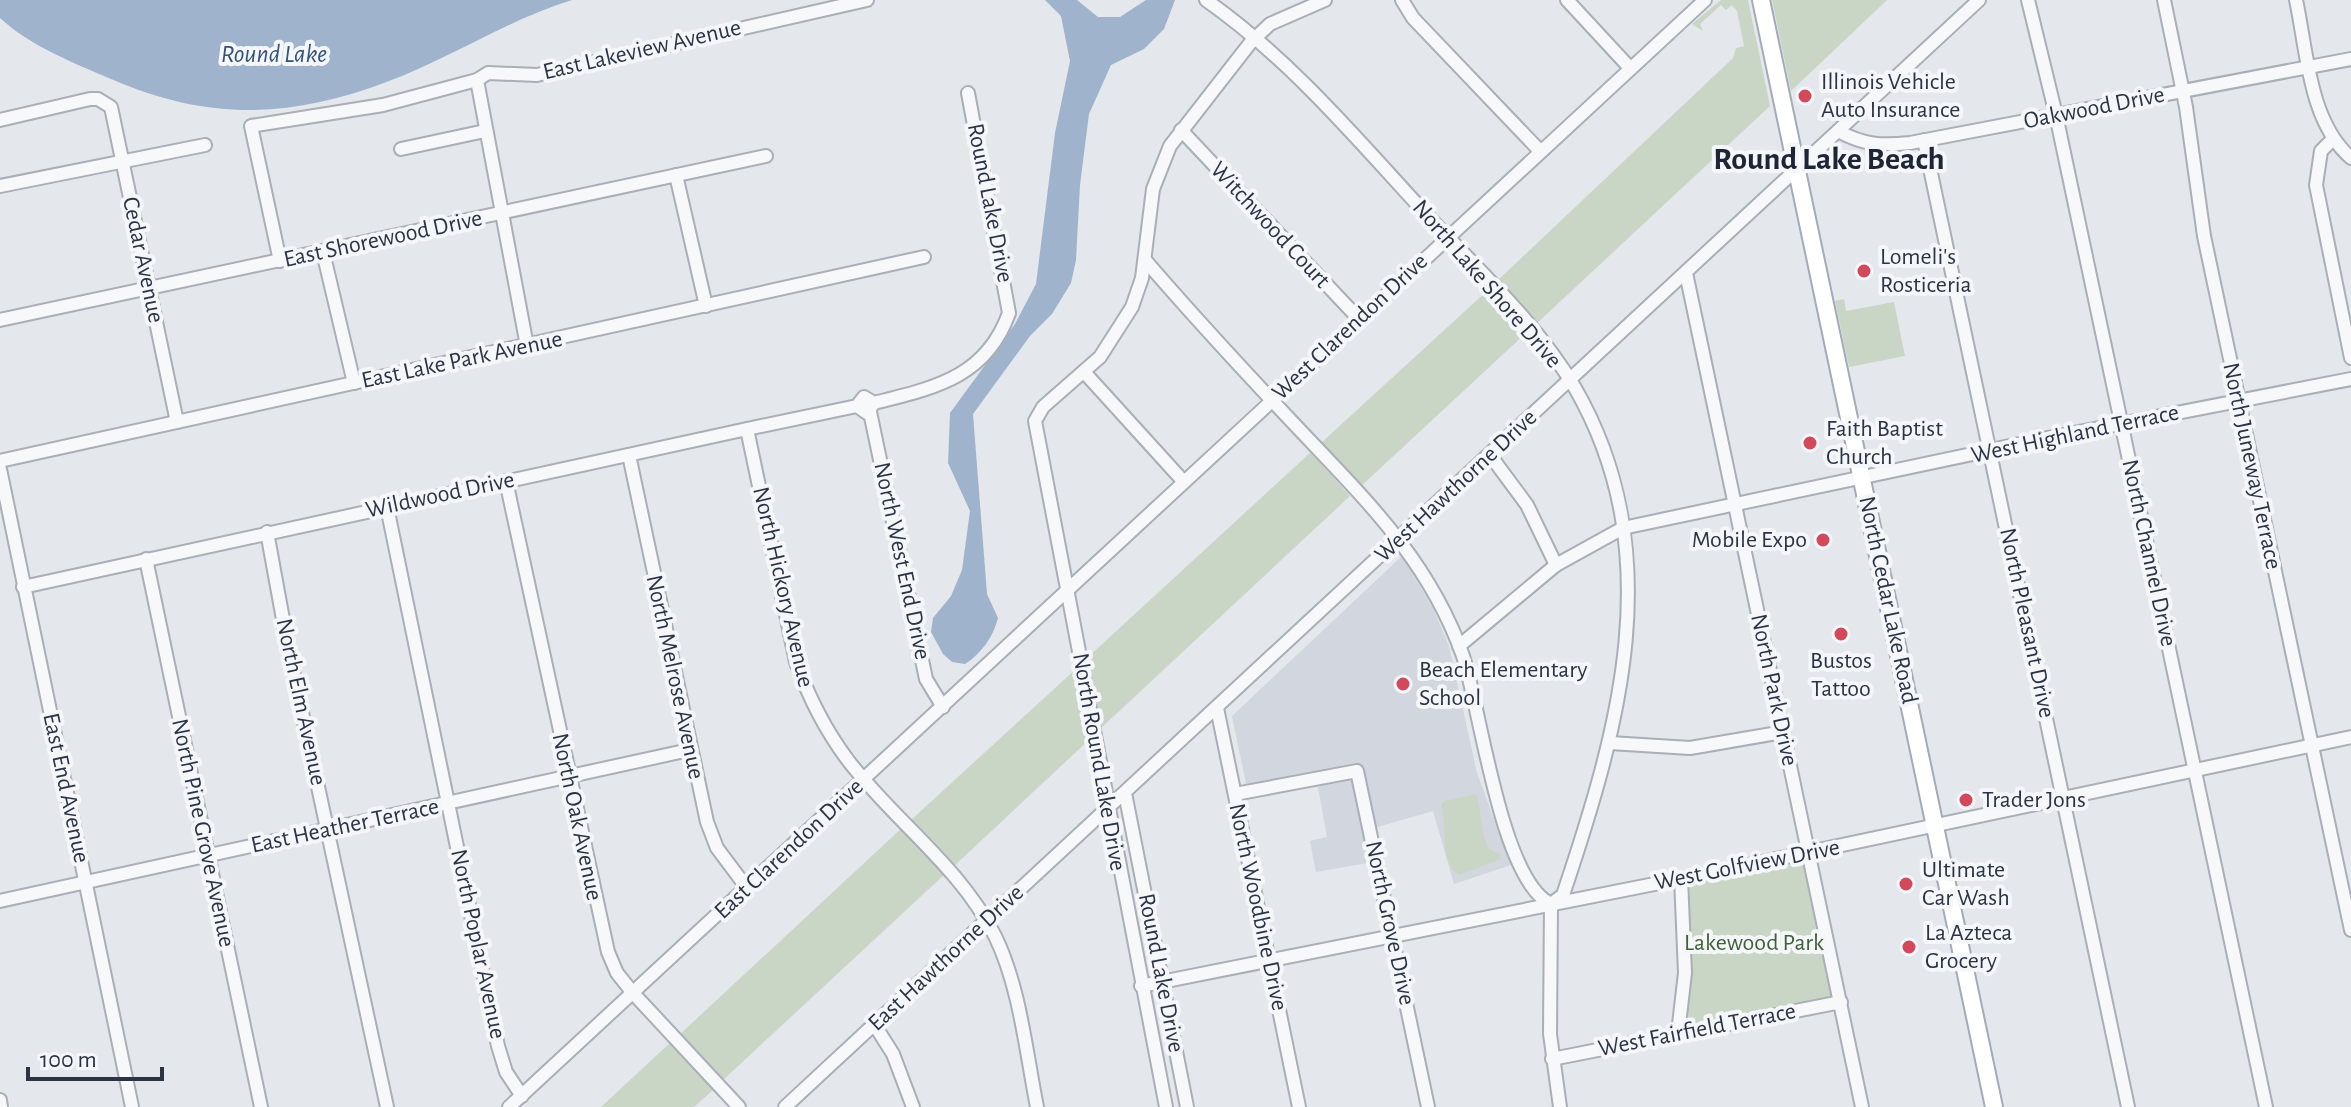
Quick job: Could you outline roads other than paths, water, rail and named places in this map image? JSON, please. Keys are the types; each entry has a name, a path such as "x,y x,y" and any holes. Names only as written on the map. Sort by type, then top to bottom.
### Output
{"main road":[{"name":"North Cedar Lake Road","path":"1761,0 1994,1107"}],"street":[{"name":"East Lakeview Avenue","path":"280,261 251,126 383,105 477,80 488,73 537,75 867,0"},
{"name":"North Lake Shore Drive","path":"1206,0 1299,78 1532,330 1570,381 1613,475 1623,528 1628,592 1626,635 1602,780 1563,895 1551,904"},
{"path":"1184,482 1085,373 1121,330 1142,278 1153,189 1160,166 1181,130 1255,38 1270,24 1325,0"},
{"path":"1402,0 1413,18 1540,151"},
{"path":"1567,0 1630,68"},
{"name":"West Clarendon Drive","path":"1067,591 1705,0"},
{"name":"West Hawthorne Drive","path":"1108,808 1979,0"},
{"name":"North Channel Drive","path":"2028,0 2056,115 2266,1107"},
{"name":"North Juneway Terrace","path":"2164,0 2182,91 2204,236 2351,930"},
{"path":"2296,0 2320,111 2333,139 2351,158"},
{"name":"Oakwood Drive","path":"1838,131 1861,143 1882,146 2351,59"},
{"path":"477,80 527,346"},
{"name":"Round Lake Drive","path":"968,93 1009,313"},
{"name":"Cedar Avenue","path":"0,120 90,99 105,101 111,107 177,422"},
{"name":"Witchwood Court","path":"1181,130 1359,319"},
{"path":"401,149 485,131"},
{"path":"2333,139 2321,151 2316,185 2351,358"},
{"name":"North Pleasant Drive","path":"1924,140 2128,1107"},
{"path":"0,186 205,145"},
{"name":"East Shorewood Drive","path":"0,320 148,291 766,156"},
{"path":"676,175 706,306"},
{"path":"323,252 354,383"},
{"name":"East Lake Park Avenue","path":"0,461 924,257"},
{"path":"1145,260 1400,538 1434,588 1459,646 1493,790 1535,892 1551,904 1552,1059 1560,1107"},
{"name":"North Park Drive","path":"1686,273 1862,1107"},
{"name":"Wildwood Drive","path":"23,587 857,406 864,397 872,408 964,374 1005,325 1009,313"},
{"name":"North Round Lake Drive","path":"1085,373 1043,407 1036,418 1036,432 1166,1107"},
{"name":"West Highland Terrace","path":"1459,646 1556,565 1623,528 2351,379"},
{"name":"North West End Drive","path":"872,408 926,679 943,707"},
{"name":"North Hickory Avenue","path":"747,429 796,662 819,718 865,779 930,848 985,921 1005,964 1037,1107"},
{"name":"North Melrose Avenue","path":"629,455 689,750 707,822 717,848 747,888"},
{"path":"1490,455 1527,505 1556,565"},
{"name":"East End Avenue","path":"0,469 5,526 23,587 132,1107"},
{"name":"North Oak Avenue","path":"506,481 608,952 617,973 633,993 739,1107"},
{"name":"North Poplar Avenue","path":"387,507 498,1046 506,1072 522,1096"},
{"name":"North Elm Avenue","path":"267,532 289,652 387,1107"},
{"name":"North Pine Grove Avenue","path":"146,559 261,1107"},
{"name":"East Clarendon Drive","path":"509,1107 1067,591"},
{"name":"North Woodbine Drive","path":"1217,708 1299,1107"},
{"path":"1610,743 1690,748 1783,732"},
{"name":"West Golfview Drive","path":"1141,986 1809,853 2351,737"},
{"name":"East Heather Terrace","path":"0,901 689,750"},
{"name":"North Grove Drive","path":"1235,794 1357,771 1428,1107"},
{"name":"Round Lake Drive","path":"1125,793 1187,1107"},
{"name":"East Hawthorne Drive","path":"785,1107 1108,808"},
{"path":"1678,1033 1685,973 1681,878"},
{"name":"West Fairfield Terrace","path":"1552,1059 1841,1002"},
{"path":"874,1024 893,1054 913,1107"},
{"path":"0,1100 1,1107"}],"water":[{"name":"Round Lake","path":"0,0 572,0 525,18 412,72 353,94 317,103 249,110 181,102 147,93 82,67 12,28 0,18"},
{"path":"1045,0 1077,0 1098,17 1120,17 1146,0 1175,0 1164,29 1144,49 1111,65 1089,114 1080,185 1076,260 1071,283 1052,314 1030,336 973,414 987,594 998,618 986,644 965,664 952,662 943,654 931,632 933,618 951,596 962,570 970,511 948,463 950,413 1015,324 1036,284 1055,133 1070,61 1061,16"}],"place":[{"name":"Illinois Vehicle Auto Insurance","path":"1805,96"},
{"name":"Lomeli's Rosticeria","path":"1864,271"},
{"name":"Faith Baptist Church","path":"1810,443"},
{"name":"Mobile Expo","path":"1823,540"},
{"name":"Bustos Tattoo","path":"1841,634"},
{"name":"Beach Elementary School","path":"1403,684"},
{"name":"Trader Jons","path":"1966,800"},
{"name":"Ultimate Car Wash","path":"1906,884"},
{"name":"La Azteca Grocery","path":"1909,947"}],"district":[{"name":"Round Lake Beach","path":"1829,159"}],"park label":[{"name":"Lakewood Park","path":"1754,943"}]}
